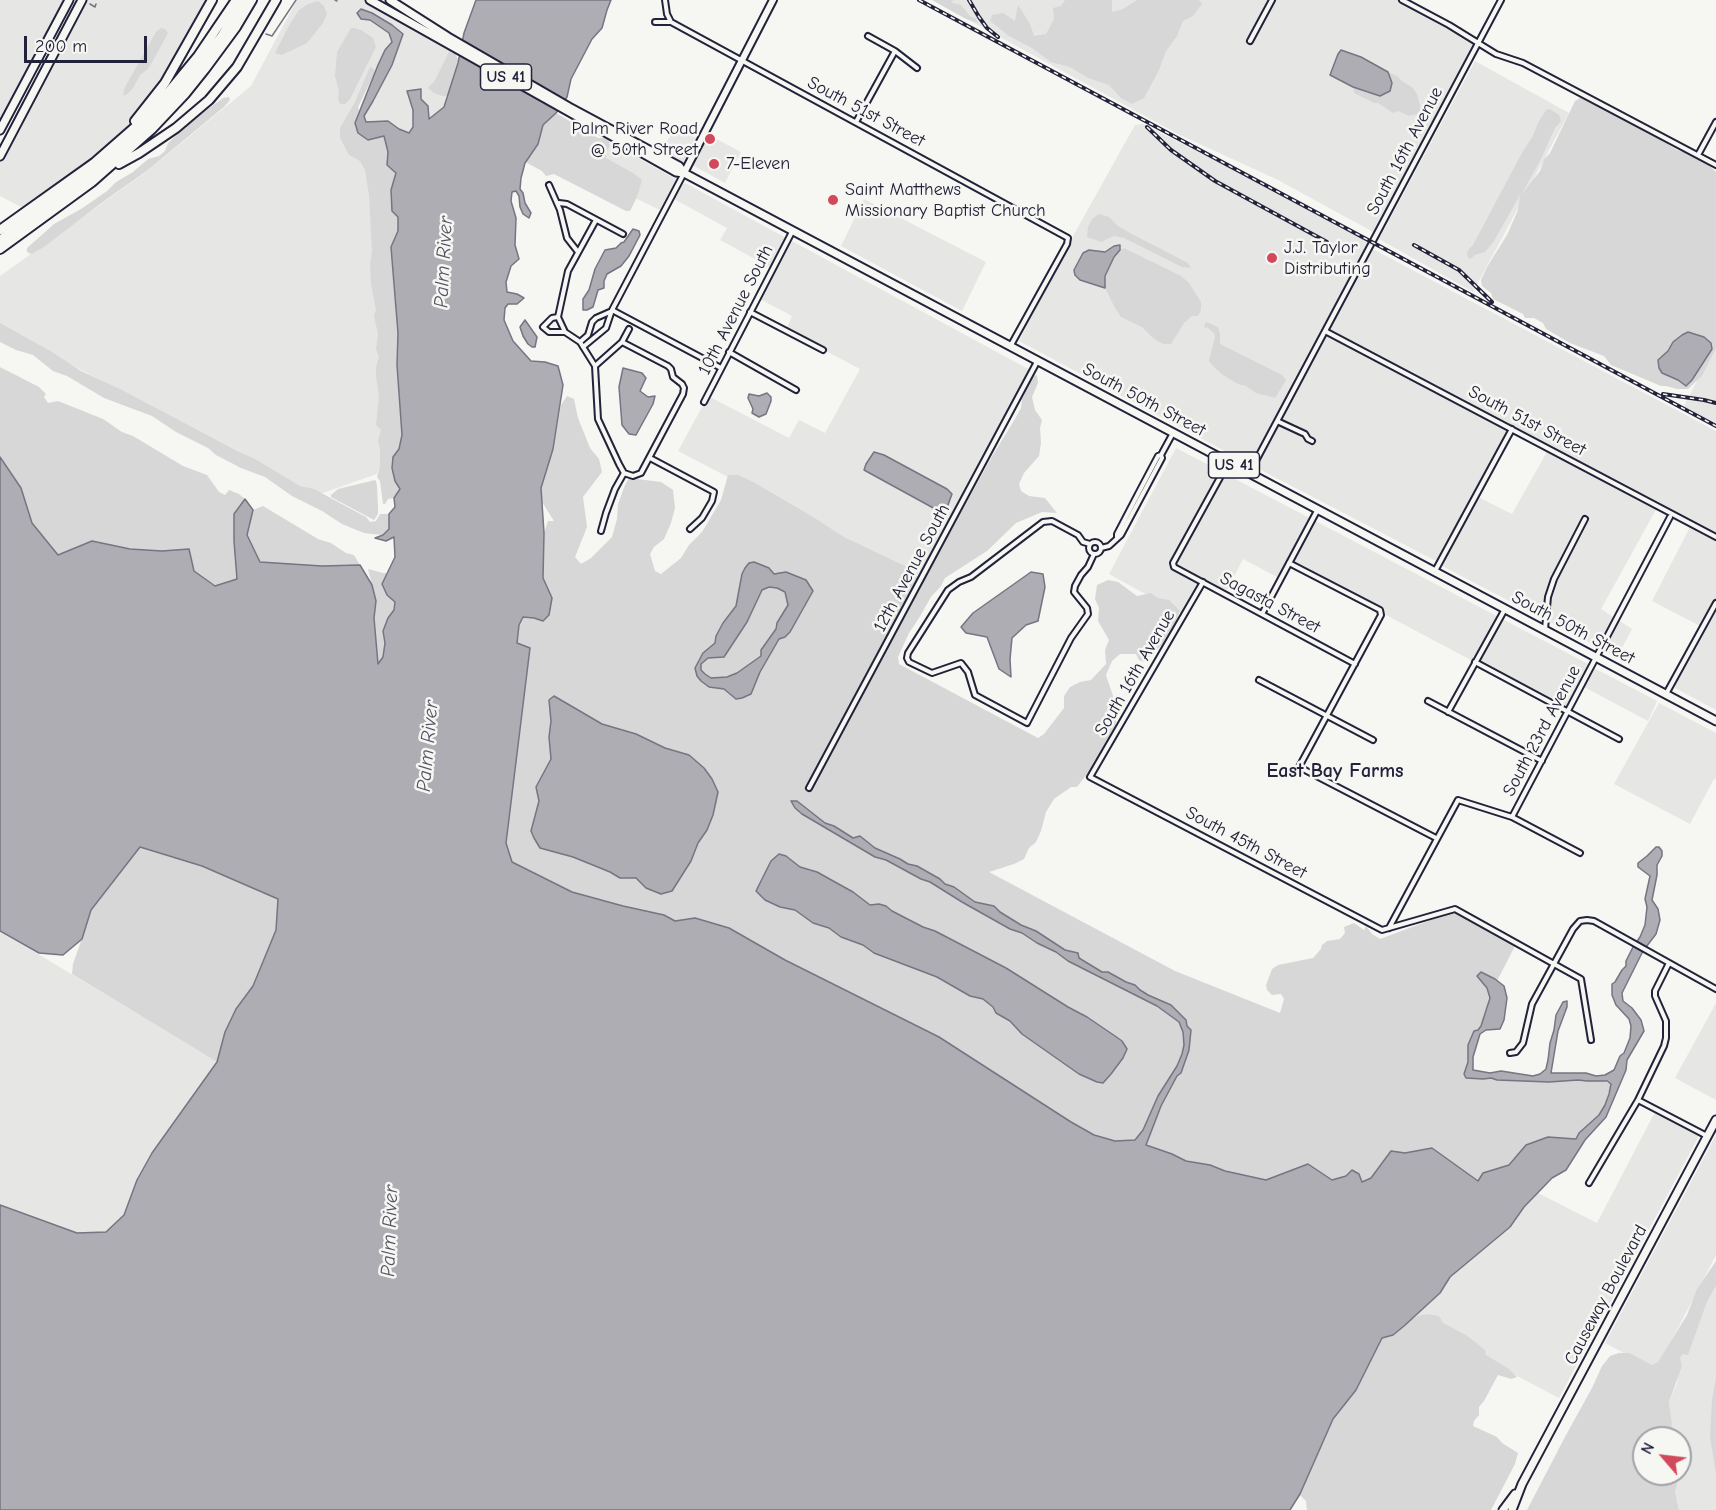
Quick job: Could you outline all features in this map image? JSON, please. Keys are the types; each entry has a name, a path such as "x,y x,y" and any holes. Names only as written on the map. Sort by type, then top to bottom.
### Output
{"highway":[{"path":"94,163 157,94 171,74 212,0"},
{"path":"0,230 94,163 134,128 204,49 236,0"},
{"path":"0,240 87,177 150,122 198,67 244,0"},
{"path":"0,249 78,193 140,140 185,94 221,48 252,0"},
{"path":"104,172 140,153 193,116 237,67 276,0"}],"main road":[{"path":"0,130 69,0"},
{"path":"0,156 82,0"},
{"name":"South 50th Street","path":"370,0 446,39 568,109 679,166 684,173 1716,721"},
{"name":"South 50th Street","path":"390,0 446,39"},
{"name":"Causeway Boulevard","path":"1522,1484 1716,1120"},
{"path":"1503,1510 1522,1484"},
{"path":"1512,1510 1522,1484"}],"street":[{"path":"655,22 671,22 665,0"},
{"path":"583,347 606,328 612,310 772,0"},
{"path":"1250,41 1272,0"},
{"path":"1402,0 1496,54 1523,63 1716,165"},
{"name":"South 16th Avenue","path":"1250,473 1501,0"},
{"name":"South 51st Street","path":"671,22 1068,238 1067,244 1011,346"},
{"path":"868,36 895,51 917,68"},
{"path":"856,122 895,51"},
{"path":"1698,155 1716,122"},
{"path":"549,185 558,203 567,238 578,252"},
{"path":"558,203 567,204 623,234"},
{"path":"596,220 566,278 558,317 565,332 580,342 595,366 598,419 624,472 633,476 638,475 650,458 684,388 673,377 668,366 622,342"},
{"name":"10th Avenue South","path":"704,402 793,230"},
{"path":"580,342 590,331 592,322 596,318 612,310"},
{"path":"612,310 722,368"},
{"path":"750,312 823,350"},
{"path":"558,317 552,318 543,327 549,332 565,332"},
{"path":"595,366 622,342 629,329"},
{"path":"590,331 595,336"},
{"name":"South 51st Street","path":"1325,331 1716,537"},
{"path":"729,352 796,390"},
{"name":"12th Avenue South","path":"809,788 1038,360"},
{"path":"1277,421 1305,434 1312,441"},
{"path":"1435,572 1512,429"},
{"path":"1101,548 1097,542 1090,544 1083,542 1078,535 1052,521 1043,522 971,577 948,590 908,653 909,662 932,673 961,663 968,672 975,694 1027,723 1071,638 1088,614 1087,609 1074,592 1075,586 1094,554 1100,552 1101,548 1109,546 1117,538 1158,456 1161,455 1173,433"},
{"path":"650,458 714,492 712,501 702,518 690,530"},
{"name":"Sagasta Street","path":"1228,462 1173,565 1355,664"},
{"path":"601,531 615,489 624,472"},
{"path":"1262,614 1318,510"},
{"name":"South 23rd Avenue","path":"1512,817 1670,517"},
{"path":"1545,630 1548,597 1554,579 1585,519"},
{"path":"1090,544 1090,550 1094,554"},
{"path":"1289,563 1380,610 1381,615 1299,767 1436,838"},
{"name":"South 16th Avenue","path":"1090,777 1203,582"},
{"path":"1666,694 1716,603"},
{"path":"1448,712 1505,609"},
{"path":"1475,662 1620,739"},
{"path":"1259,680 1373,740"},
{"path":"1428,701 1542,760"},
{"name":"South 45th Street","path":"1090,777 1382,930 1389,928"},
{"path":"1389,928 1458,800 1512,817 1580,853"},
{"path":"1389,928 1455,909 1581,979 1591,1040"},
{"path":"1510,1053 1515,1052 1523,1043 1532,1004 1573,929 1580,921 1594,921 1716,989"},
{"path":"1589,1183 1638,1100 1664,1046 1665,1021 1655,991 1669,963"},
{"path":"1638,1100 1707,1136"}],"shaded area":[{"path":"0,0 66,0 0,123"},
{"path":"82,0 209,0 161,83 144,109 125,131 27,210 0,196 0,155"},
{"path":"297,0 373,0 449,41 450,49 429,88 442,96 448,96 444,107 429,119 407,91 413,110 413,127 409,133 388,121 366,122 363,116 392,65 403,34 361,10 358,12 360,19 370,20 389,33 391,42 385,49 351,122 374,156 386,450 377,474 317,495 0,327 0,276 146,172 251,86"},
{"path":"932,0 1398,0 1476,45 1375,233 1278,180 1178,134"},
{"path":"932,0 955,0 951,1 961,5 978,23 966,19"},
{"path":"1065,0 1112,0 1112,12 1123,9 1137,0 1199,0 1202,4 1193,16 1183,21 1144,98 1132,104 1121,98 1109,85 1088,78 1070,67 1051,62 1032,48 1009,36 990,21 992,15 1003,13 1015,21 1018,5 1030,24 1034,36 1046,34 1054,19 1053,8 1061,6"},
{"path":"318,1 324,6 327,14 323,23 307,43 282,55 275,53 299,10"},
{"path":"161,28 168,33 155,57 148,69 140,75 133,88 123,95 125,87 156,32"},
{"path":"351,28 361,30 373,38 376,47 350,99 345,104 340,104 335,76 337,52"},
{"path":"450,49 451,53 455,51 458,60 448,96 442,96 428,88 435,80"},
{"path":"1475,61 1569,113 1473,292 1379,239"},
{"path":"370,67 375,72 358,107 355,123 379,136 383,135 388,152 387,165 396,173 391,190 398,217 398,231 391,248 398,333 397,365 402,435 399,449 393,457 395,481 400,489 394,498 388,499 385,504 383,504 380,481 377,477 380,466 378,441 381,430 376,425 379,396 376,367 379,357 376,349 378,334 374,316 376,310 371,284 369,195 365,170 360,161 349,155 340,138 340,128 355,102"},
{"path":"1388,72 1412,87 1417,94 1421,109 1417,114 1409,116 1398,111 1393,113 1378,103 1354,93 1353,87 1380,96 1390,91 1392,83"},
{"path":"229,97 230,100 224,107 148,170 44,247 31,254 27,252 27,248 54,224 81,209 148,159 159,156 165,151 168,143 196,118 223,98"},
{"path":"1580,98 1637,125 1677,150 1708,164 1716,172 1716,348 1702,376 1688,389 1661,386 1611,365 1604,356 1570,343 1546,329 1543,323 1534,318 1525,318 1523,314 1493,299 1491,293 1482,286 1481,280 1507,235 1518,210 1520,195 1494,241 1485,252 1470,259 1468,257 1468,250 1473,245 1546,110 1550,109 1559,115 1561,121 1555,128 1521,195 1540,171 1575,101"},
{"path":"556,113 598,138 610,138 609,145 611,143 606,158 642,180 630,211 554,174 546,176 542,171 527,163 538,144 543,125"},
{"path":"1143,124 1370,239 1251,465 1019,341 1072,238 1135,125"},
{"path":"676,127 700,140 687,166 661,151"},
{"path":"707,134 741,152 725,183 692,165"},
{"path":"611,143 676,179 660,210 633,197 602,160"},
{"path":"682,183 786,238 772,268 720,240 727,228 674,199"},
{"path":"864,199 986,262 962,311 841,246"},
{"path":"1099,214 1109,217 1128,232 1188,263 1191,268 1182,267 1124,238 1114,236 1101,242 1087,237 1092,219"},
{"path":"792,241 1030,370 922,578 678,451 708,396 789,438 799,420 825,433 860,369 786,330 792,316 758,298"},
{"path":"1124,248 1181,276 1189,283 1201,302 1198,316 1192,316 1184,323 1171,344 1159,342 1142,327 1121,317 1105,288 1105,276 1114,257"},
{"path":"1371,248 1716,431 1716,536 1658,506 1601,609 1632,629 1617,657 1442,566 1478,497 1512,514 1549,448 1326,330"},
{"path":"1206,322 1218,327 1220,344 1282,375 1286,380 1275,398 1256,393 1238,384 1213,366 1209,361 1215,337 1214,333 1207,327 1205,328"},
{"path":"0,323 81,371 255,459 300,486 314,489 366,517 370,522 376,521 380,514 389,514 389,529 383,535 372,534 342,524 292,496 265,477 216,455 208,448 176,432 152,416 104,398 67,376 53,371 33,355 0,342"},
{"path":"1325,332 1510,429 1436,561 1257,468 1275,425"},
{"path":"1716,344 1716,428 1682,410"},
{"path":"0,367 39,387 46,394 44,397 48,403 58,401 103,419 183,466 207,475 219,492 225,495 229,490 239,494 253,510 263,506 318,539 354,555 360,565 365,584 0,594"},
{"path":"1037,375 1038,383 1032,397 1035,410 1042,420 1039,456 1024,473 1019,484 1021,491 1029,496 1045,498 1057,513 1042,512 1016,523 987,551 945,578 909,633 898,657 899,664 1038,738 1044,734 1064,708 1064,696 1070,687 1091,680 1106,664 1105,650 1109,640 1098,621 1099,608 1095,599 1097,585 1108,580 1118,582 1137,596 1151,593 1158,598 1169,600 1180,611 1164,643 1144,662 1139,660 1136,654 1120,654 1112,661 1106,675 1115,702 1116,723 1097,761 1077,787 1071,787 1054,799 1046,812 1036,842 1029,848 1024,859 989,872 1175,971 1280,1013 1284,999 1281,994 1272,995 1266,985 1272,969 1278,965 1313,958 1322,945 1327,941 1340,939 1345,933 1344,927 1354,923 1364,930 1366,926 1380,939 1455,911 1516,944 1497,981 1477,976 1487,988 1490,998 1481,1026 1471,1037 1466,1078 1549,1082 1603,1081 1611,1084 1605,1105 1599,1115 1579,1133 1576,1139 1406,1315 517,884 506,843 530,648 517,643 519,625 523,617 543,621 552,598 543,579 544,533 548,521 554,521 542,502 541,488 553,449 561,405 567,396 574,399 578,418 590,448 599,459 602,472 583,497 587,527 575,557 581,564 591,558 612,537 618,504 629,478 661,482 673,490 675,508 671,523 664,539 654,547 650,554 655,571 661,574 681,558 689,545 702,532 721,500 728,475 738,475 844,537 911,569 912,573 922,578 871,676 1021,408 1022,399 1034,376"},
{"path":"1176,448 1590,665 1567,711 1286,562 1277,577 1243,559 1224,596 1205,588 1202,589 1187,617 1109,574"},
{"path":"375,480 378,514 374,520 331,497 338,489"},
{"path":"1691,525 1716,538 1716,601 1702,627 1652,601"},
{"path":"368,569 387,573 382,584 387,595 395,601 394,610 383,630 385,643 383,657 377,665 374,618 376,601"},
{"path":"1716,606 1716,710 1675,688"},
{"path":"1594,668 1657,701 1648,721 1584,687"},
{"path":"1659,703 1716,733 1716,780 1714,779 1690,824 1614,784"},
{"path":"0,748 241,868 278,899 276,930 253,986 236,1009 225,1032 217,1062 72,974 81,941 63,955 39,953 0,931"},
{"path":"0,931 217,1062 152,1153 137,1180 124,1215 106,1232 77,1233 0,1205"},
{"path":"1716,1003 1716,1100 1675,1078"},
{"path":"1656,1110 1700,1134 1559,1398 1410,1320 1440,1293 1450,1277 1510,1227 1524,1207 1538,1193 1597,1223"},
{"path":"1716,1135 1716,1255 1656,1370 1605,1343"},
{"path":"1716,1261 1716,1286 1707,1302 1688,1355 1683,1354 1680,1358 1682,1366 1669,1402 1672,1426 1632,1426 1632,1486 1677,1486 1675,1492 1679,1510 1527,1510 1602,1366 1610,1356 1619,1353 1629,1353 1652,1365 1658,1362 1687,1315 1697,1289"},
{"path":"1716,1286 1716,1510 1679,1510 1675,1492 1677,1486 1692,1486 1692,1426 1672,1426 1669,1402 1677,1383 1680,1358 1683,1354 1688,1354 1707,1302"},
{"path":"1260,1292 1393,1335 1418,1316 1427,1314 1439,1316 1443,1323 1466,1335 1485,1350 1486,1355 1509,1369 1517,1377 1511,1379 1498,1375 1479,1407 1479,1415 1473,1426 1497,1437 1518,1453 1515,1464 1491,1510 1307,1510 1306,1501 1300,1495 1290,1510"},
{"path":"1716,1378 1716,1474 1710,1437 1712,1399"}],"water":[{"name":"Palm River","path":"476,0 611,0 602,28 592,39 571,79 567,97 556,113 543,125 538,144 525,163 520,189 531,213 529,218 523,214 516,191 512,192 511,201 516,218 515,245 519,259 511,266 506,282 507,292 524,298 517,304 508,304 505,308 504,320 513,341 531,361 558,366 563,385 553,449 541,488 544,533 543,578 552,598 549,615 543,621 523,617 519,625 517,643 530,648 506,843 512,862 572,892 664,915 675,921 695,918 729,928 785,960 939,1037 1094,1135 1115,1141 1135,1140 1143,1130 1158,1096 1182,1054 1183,1032 1179,1022 1157,1006 1068,961 1056,952 1010,929 930,882 886,860 875,857 802,814 791,801 797,801 825,823 853,838 860,836 875,848 917,866 975,902 994,906 1000,912 1065,950 1078,953 1079,958 1102,972 1108,972 1135,985 1148,995 1171,1005 1186,1020 1191,1030 1189,1050 1181,1073 1177,1076 1161,1106 1146,1145 1186,1161 1266,1180 1308,1164 1332,1180 1346,1176 1352,1170 1359,1174 1362,1182 1371,1178 1391,1151 1405,1153 1432,1148 1478,1181 1483,1173 1509,1165 1526,1145 1548,1137 1576,1139 1579,1133 1599,1115 1605,1105 1611,1084 1607,1081 1549,1082 1466,1078 1464,1074 1468,1062 1468,1045 1474,1031 1481,1026 1490,998 1487,988 1477,976 1481,972 1495,979 1504,986 1507,998 1504,1020 1500,1029 1486,1030 1480,1034 1473,1057 1473,1070 1533,1076 1540,1074 1546,1069 1556,1015 1563,1002 1567,1001 1558,1031 1551,1073 1586,1073 1596,1076 1605,1075 1614,1070 1630,1038 1631,1026 1629,1019 1616,1005 1612,995 1612,984 1626,966 1626,961 1645,925 1647,907 1645,899 1650,876 1638,867 1638,863 1656,847 1662,851 1657,865 1652,900 1658,909 1660,920 1656,934 1643,951 1622,993 1623,1001 1641,1020 1644,1031 1627,1060 1626,1070 1606,1117 1585,1140 1566,1170 1552,1178 1524,1207 1510,1227 1450,1277 1440,1293 1404,1326 1393,1335 1382,1338 1356,1390 1333,1419 1300,1494 1290,1510 0,1510 0,1205 77,1233 106,1232 124,1215 137,1180 152,1153 217,1062 225,1032 236,1009 253,986 276,930 278,899 202,866 140,847 91,910 82,939 63,955 39,953 0,931 0,457 21,488 32,523 58,555 92,541 130,549 162,551 189,549 194,571 215,586 237,579 234,514 245,499 253,510 247,535 260,562 322,566 360,565 372,585 376,601 374,618 378,664 383,657 385,643 383,631 394,610 395,602 387,595 382,584 395,557 394,537 386,541 375,538 383,535 389,529 389,514 395,507 394,498 400,489 395,481 392,468 393,457 399,449 402,435 397,365 398,333 391,247 398,231 398,217 392,211 391,190 396,173 387,165 388,152 384,136 368,140 358,133 355,123 378,65 385,50 392,42 389,33 370,20 361,19 357,13 361,9 372,13 403,34 392,65 364,116 366,122 388,121 409,133 413,127 413,110 407,91 421,89 421,99 428,106 429,119 444,107 458,63 464,33"},
{"path":"1341,50 1361,57 1388,72 1392,83 1390,91 1380,96 1353,87 1330,75"},
{"path":"633,229 639,231 640,235 629,256 621,266 607,274 604,288 598,290 593,307 583,310 583,299 605,250 616,248 624,242"},
{"path":"1120,245 1120,250 1105,276 1105,288 1080,280 1075,275 1074,270 1083,253 1089,250 1105,252"},
{"path":"525,320 537,337 535,347 528,344 523,336 520,327"},
{"path":"1688,332 1704,337 1711,343 1712,349 1686,386 1662,373 1658,360 1668,351 1673,342"},
{"path":"623,368 642,373 646,378 640,391 648,397 655,396 636,435 629,434 622,425 619,387"},
{"path":"767,393 771,401 766,414 759,417 752,413 749,394 759,396"},
{"path":"874,452 884,455 947,489 952,494 945,513 864,470"},
{"path":"754,562 769,568 774,574 786,572 806,580 813,591 790,632 779,639 760,672 751,694 736,699 724,689 709,687 701,681 695,668 703,653 715,643 723,623 736,606 742,574 749,563","holes":["769,587 785,592 788,605 776,629 761,650 761,656 737,673 727,677 711,678 705,674 701,670 701,664 708,658 724,657 747,622 762,590"]},
{"path":"1031,572 1043,574 1045,587 1038,621 1026,625 1012,638 1011,677 999,669 987,637 966,633 961,627 973,613"},
{"path":"554,696 602,724 636,734 665,748 689,755 704,768 712,779 718,792 713,815 691,861 672,891 661,894 646,888 636,878 620,878 573,857 540,848 531,831 539,801 536,787 551,759 549,700"},
{"path":"779,854 786,856 800,867 817,872 853,892 870,905 886,906 1006,968 1122,1041 1127,1049 1123,1058 1103,1083 1097,1082 1079,1074 1022,1034 983,999 970,996 937,977 874,953 863,945 841,937 829,928 813,923 795,910 780,907 765,900 756,891 771,861"}],"waterway":[{"path":"266,34 272,36 296,0"},
{"path":"90,4 95,7 96,4"}],"railway":[{"path":"919,0 1716,426"},
{"path":"969,0 987,28 998,37"},
{"path":"1147,127 1171,150 1215,181 1327,242"},
{"path":"1414,245 1459,270 1492,302"},
{"path":"1663,394 1716,403"}],"place":[{"name":"Palm River Road @ 50th Street","path":"710,139"},
{"name":"7-Eleven","path":"714,164"},
{"name":"Saint Matthews Missionary Baptist Church","path":"833,200"},
{"name":"J.J. Taylor Distributing","path":"1272,258"}],"district":[{"name":"East Bay Farms","path":"1335,771"}]}
